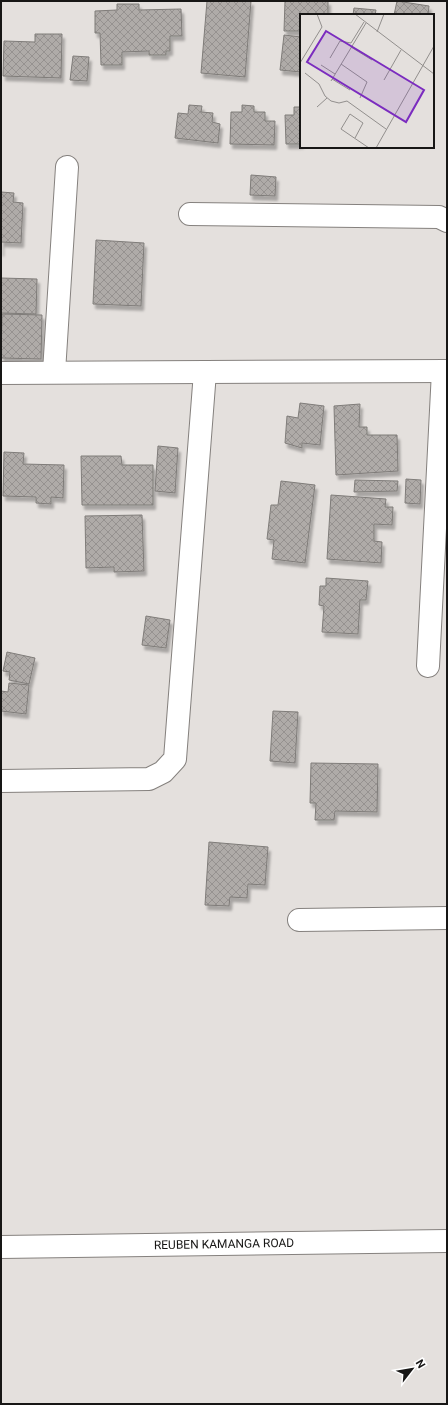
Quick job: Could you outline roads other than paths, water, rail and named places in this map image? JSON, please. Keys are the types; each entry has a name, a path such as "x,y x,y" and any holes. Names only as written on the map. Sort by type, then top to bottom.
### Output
{"street":[{"path":"54,372 67,167"},
{"path":"190,214 439,217 447,221"},
{"path":"1,373 445,371 428,666"},
{"path":"1,781 149,779 163,772 175,759 205,372"},
{"path":"299,920 447,918"},
{"name":"REUBEN KAMANGA ROAD","path":"1,1247 447,1241"}]}
